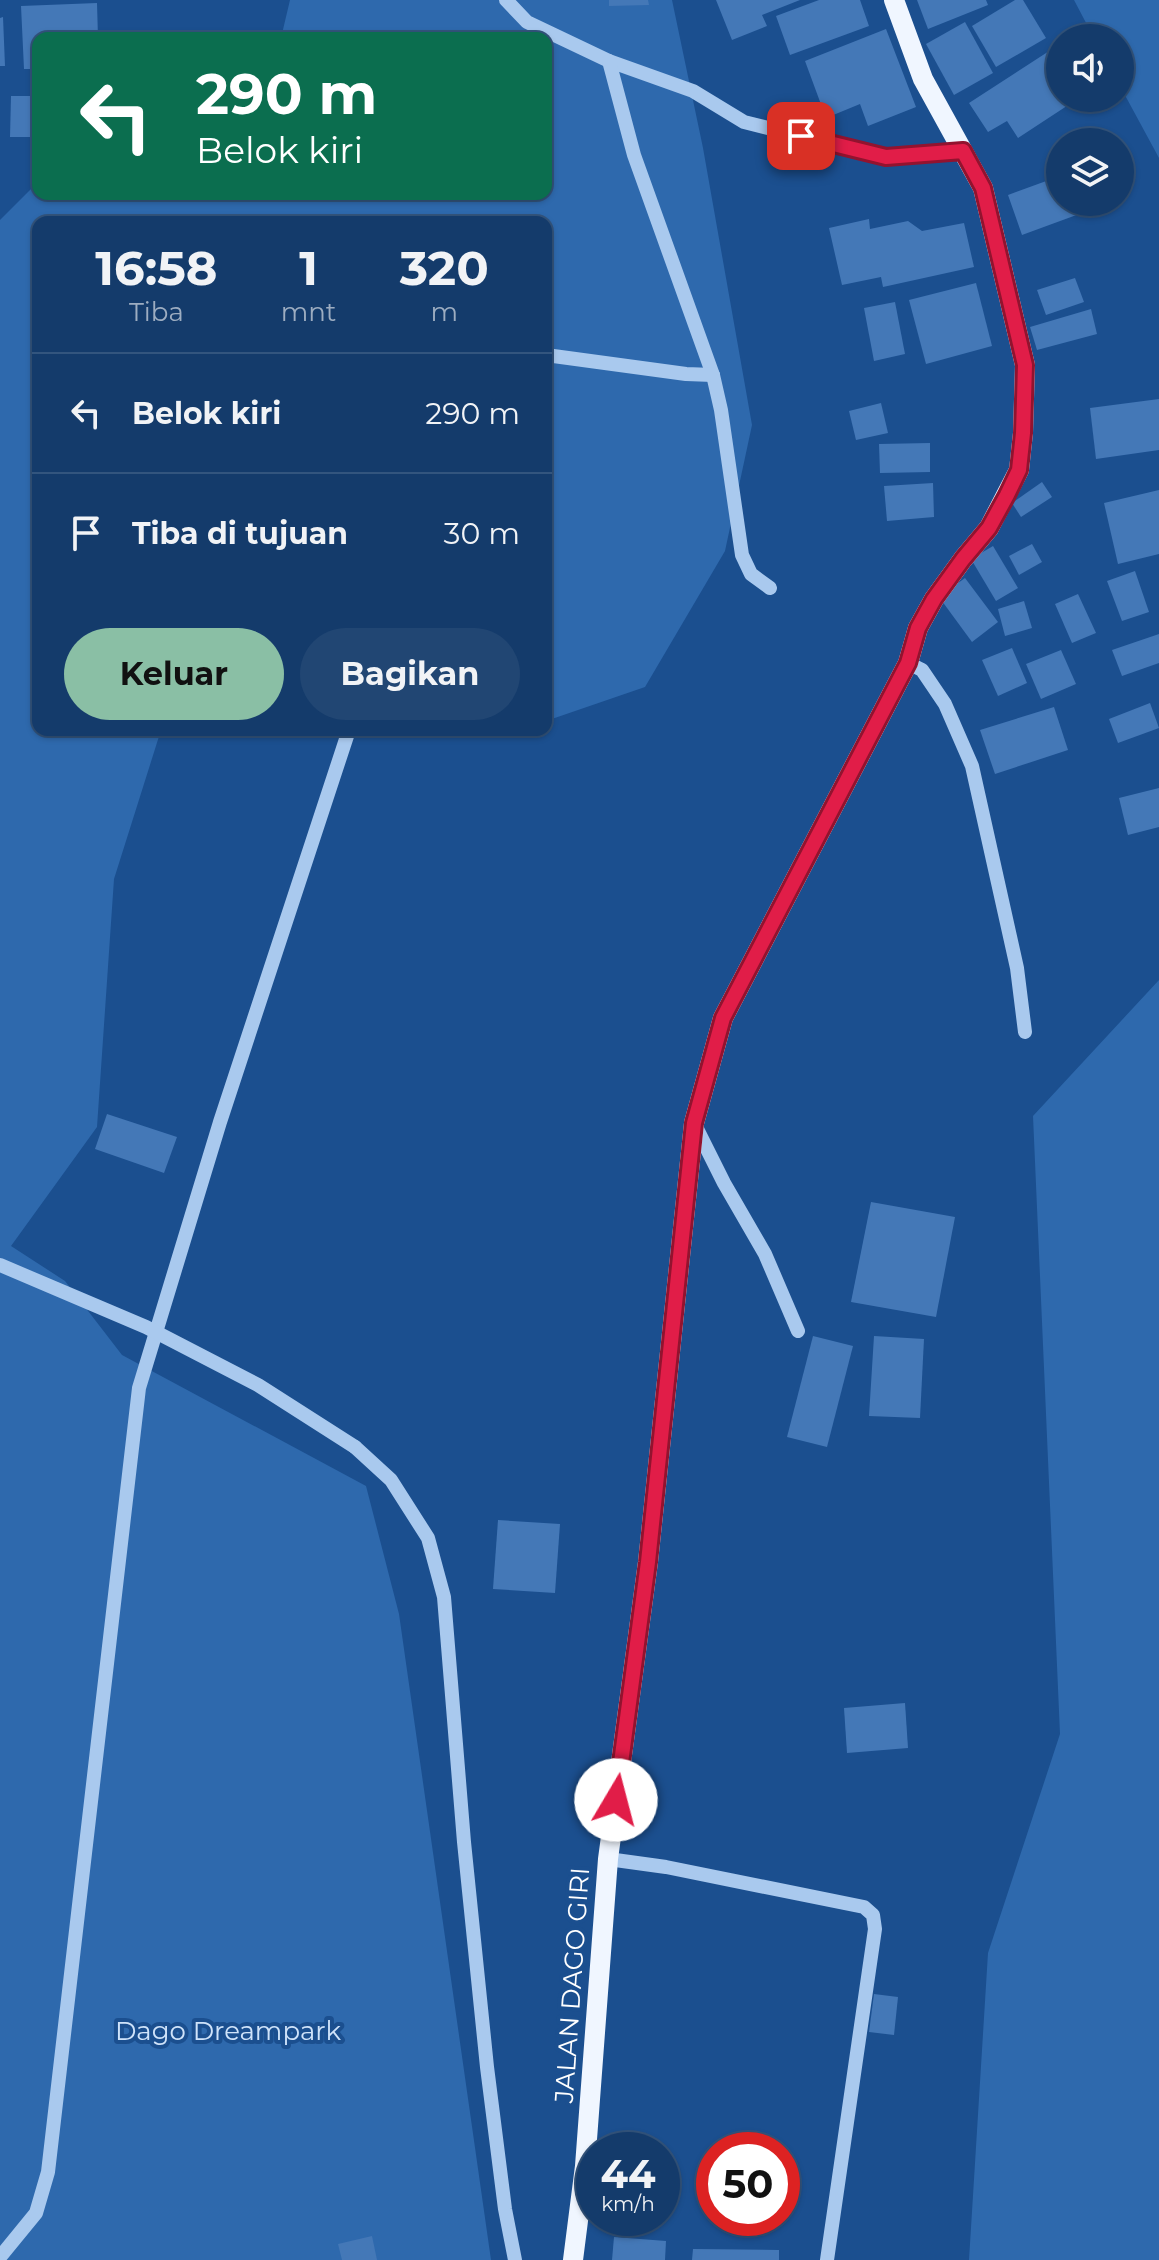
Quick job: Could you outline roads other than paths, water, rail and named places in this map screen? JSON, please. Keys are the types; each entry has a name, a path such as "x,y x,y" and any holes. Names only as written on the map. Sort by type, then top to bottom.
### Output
{"main road":[{"name":"JALAN DAGO GIRI","path":"573,2260 585,2166 608,1859 648,1562 694,1123 723,1018 908,663 918,628 934,599 989,528 1019,470 1025,365 983,188 923,79 894,0"}],"street":[{"path":"506,0 527,22 548,32"},
{"path":"552,34 609,61 693,91 744,122 886,157 963,151"},
{"path":"609,61 634,155 713,375 742,555 751,574 770,588"},
{"path":"552,356 713,375"},
{"path":"908,663 922,670 945,704 972,766 1017,968 1025,1032"},
{"path":"0,2257 36,2213 48,2172 139,1388 220,1122 347,736"},
{"path":"694,1123 765,1254 798,1331"},
{"path":"0,1265 146,1327 258,1385 355,1447 391,1480 428,1538 444,1597 464,1842 487,2067 505,2209 515,2260"},
{"path":"608,1859 666,1867 864,1907 873,1915 875,1929 827,2260"}],"park label":[{"name":"Dago Dreampark","path":"228,2031"}]}
